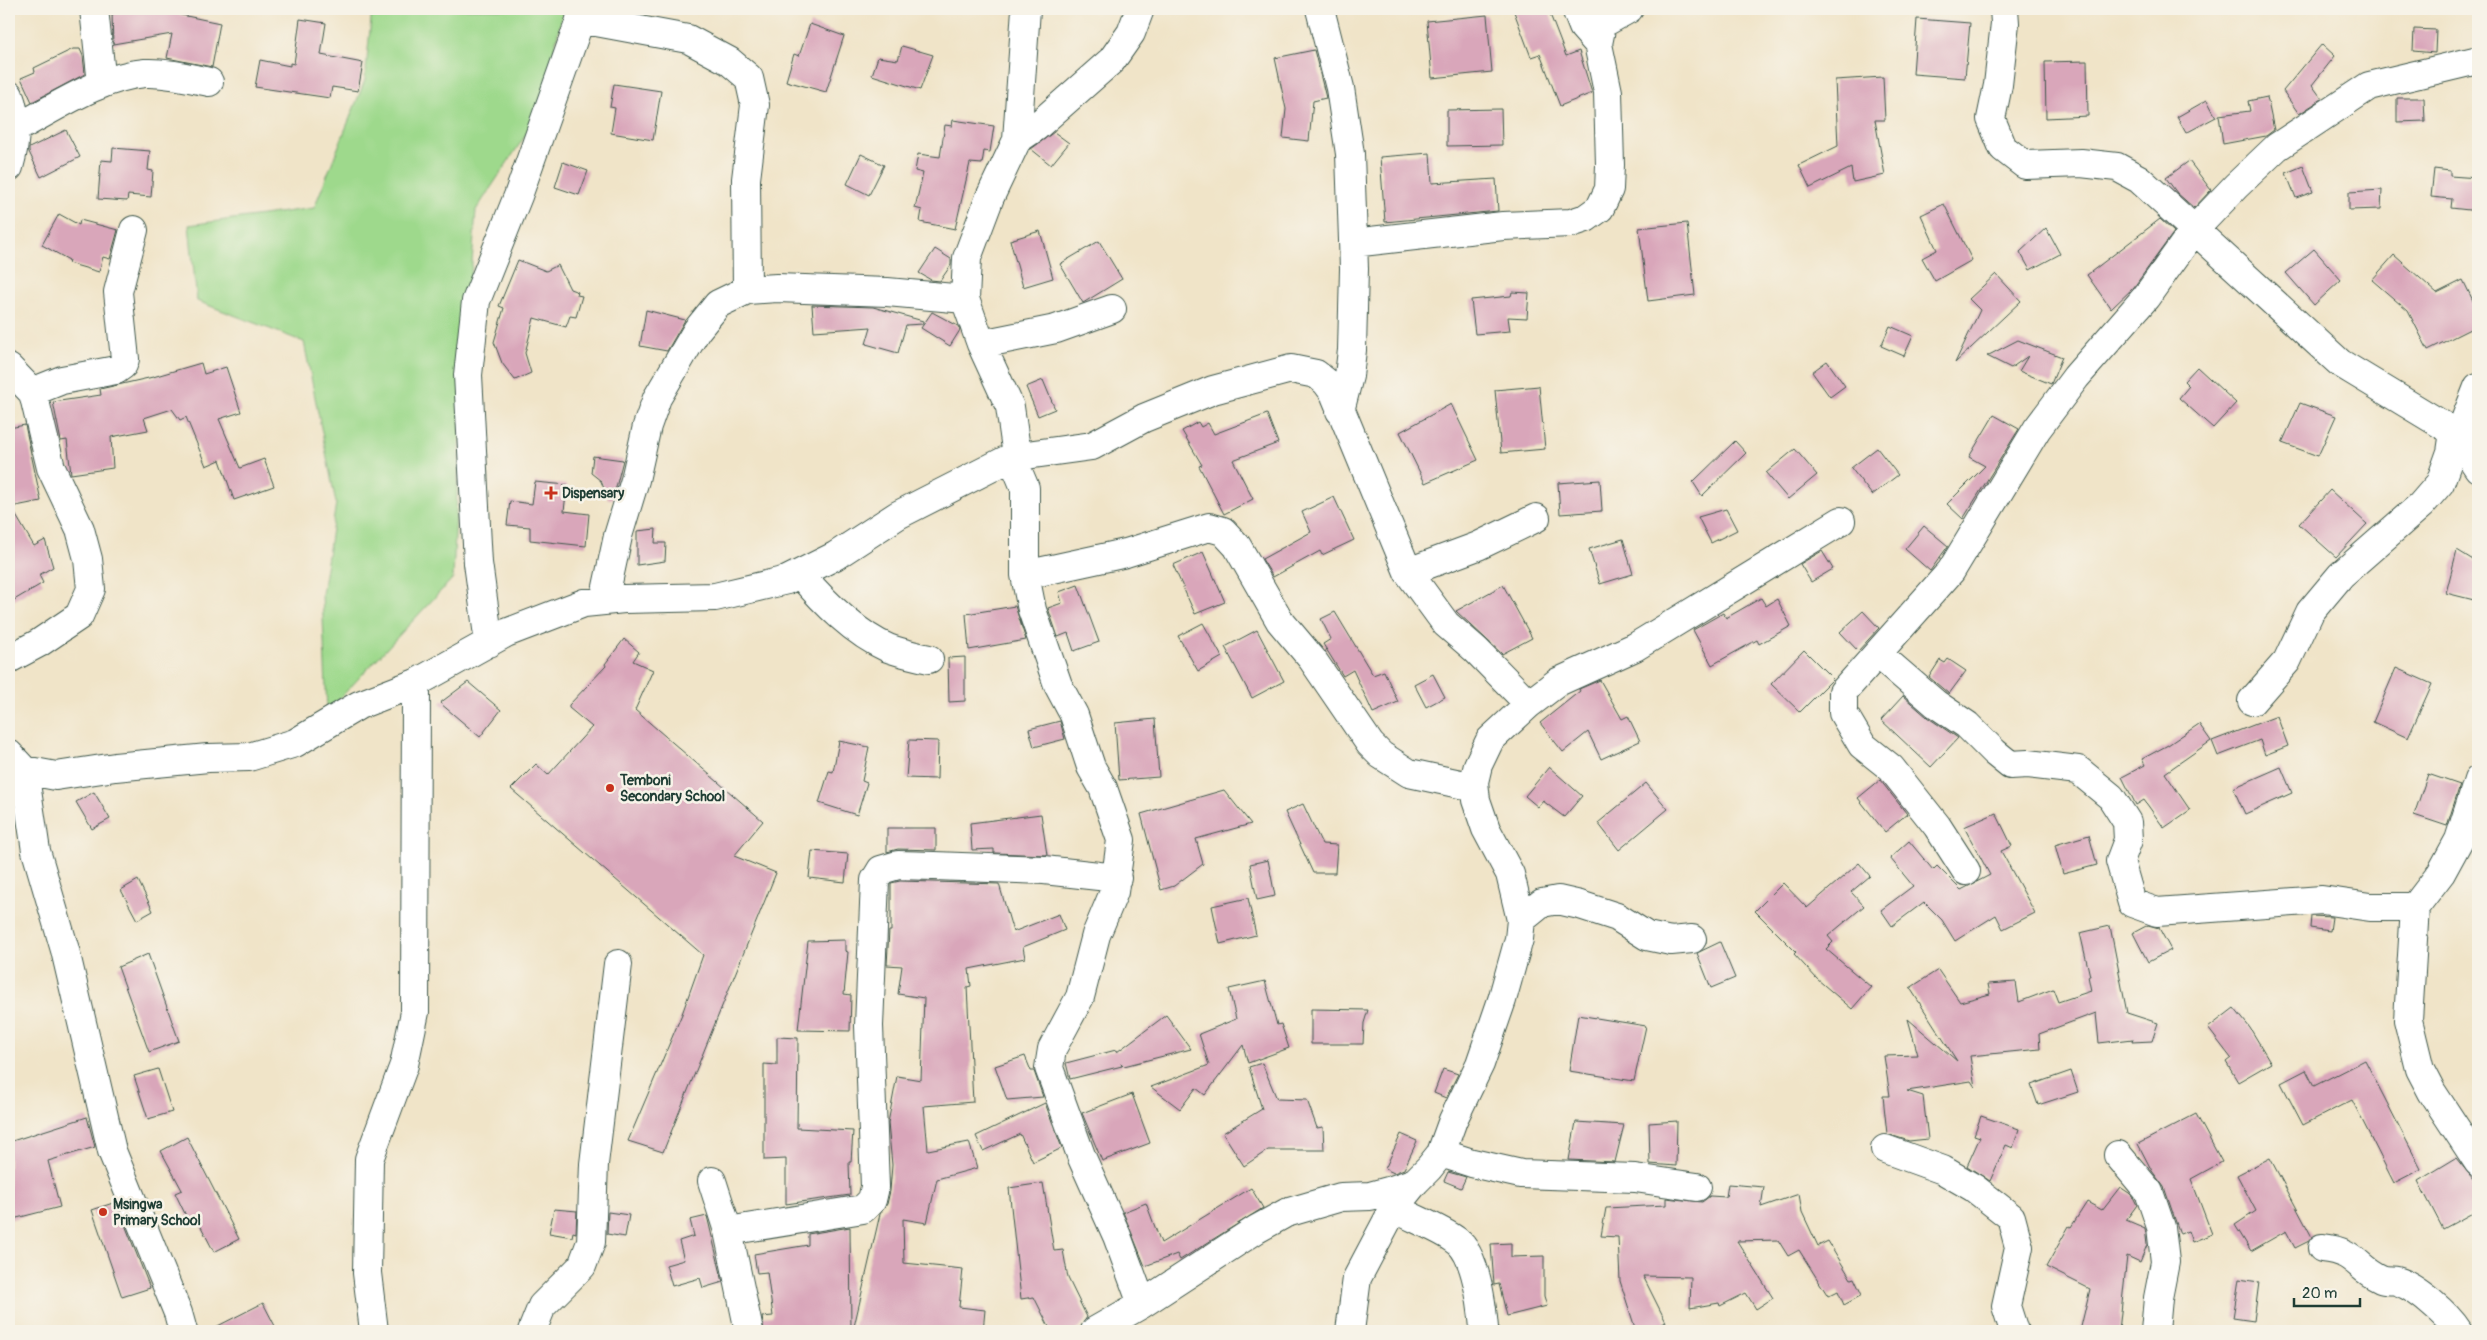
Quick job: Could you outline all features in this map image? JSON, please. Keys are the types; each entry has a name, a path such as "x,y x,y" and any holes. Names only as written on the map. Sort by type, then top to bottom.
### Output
{"street":[{"path":"94,9 102,84"},
{"path":"1026,9 1017,140 990,197 968,258 965,299 980,344 1010,407 1014,456 1025,488 1025,575 1032,610 1058,686 1074,715 1121,840 1117,878 1096,935 1080,997 1052,1049 1049,1068 1082,1158 1116,1236 1142,1304"},
{"path":"1017,140 1036,127 1112,60 1131,33 1140,9"},
{"path":"1320,9 1340,88 1350,154 1353,243 1352,350 1349,376 1340,411"},
{"path":"1576,9 1583,27 1598,44"},
{"path":"1353,243 1503,226 1572,223 1586,218 1600,208 1609,189 1609,130 1608,92 1598,44 1602,24 1629,9"},
{"path":"2004,9 2005,23 1999,76 1991,119 2002,148 2025,165 2081,163 2117,167 2139,179 2340,363 2456,435 2478,468"},
{"path":"489,643 478,563 468,375 476,301 518,196 582,14 688,39 729,60 749,78 755,105 746,179 747,290"},
{"path":"1966,871 1937,826 1891,768 1862,745 1843,713 1843,692 1951,571 2038,429 2076,376 2146,297 2194,230 2277,147 2369,86 2478,60"},
{"path":"16,129 102,84 145,73 209,82"},
{"path":"9,95 14,108 16,129 9,167"},
{"path":"32,392 62,380 116,370 123,365 125,359 118,292 134,230"},
{"path":"604,601 618,536 635,480 647,426 657,398 697,330 718,304 747,290 839,290 965,299"},
{"path":"980,344 1056,329 1112,309"},
{"path":"9,368 32,392 51,468 80,529 88,560 90,589 79,616 39,643 9,659"},
{"path":"16,762 56,776 189,760 249,757 295,743 359,705 416,683 489,643 552,614 584,603 715,597 750,591 800,574 835,556 898,515 1014,456 1092,446 1144,418 1213,390 1291,369 1316,374 1326,382 1334,393 1408,572 1446,624 1476,650 1529,704"},
{"path":"2252,701 2287,661 2310,612 2341,575 2421,505 2440,482 2456,435 2478,387"},
{"path":"1408,572 1478,546 1536,518"},
{"path":"1347,1330 1357,1278 1394,1208 1441,1153 1453,1120 1480,1064 1517,949 1521,920 1510,874 1486,829 1476,800 1474,787 1478,765 1490,740 1529,704 1558,682 1635,646 1841,521"},
{"path":"1025,575 1126,553 1209,527 1223,531 1237,546 1280,621 1312,659 1370,744 1381,755 1409,773 1474,787"},
{"path":"800,574 836,611 871,638 888,648 929,659"},
{"path":"1878,654 1936,704 1967,726 2010,765 2038,765 2078,770 2111,797 2127,822 2128,840 2120,861 2128,894 2132,904 2138,907 2157,912 2322,900 2370,907 2415,907"},
{"path":"374,1331 367,1273 369,1159 404,1065 415,1012 416,683"},
{"path":"16,762 36,851 65,950 112,1151 178,1313 183,1331"},
{"path":"2478,780 2459,840 2441,873 2415,907 2408,1020 2420,1069 2432,1092 2478,1162"},
{"path":"728,1231 863,1209 872,1200 875,1187 868,1026 875,880 881,870 898,865 934,866 1044,870 1117,878"},
{"path":"1521,920 1542,903 1558,900 1616,917 1647,936 1671,941 1692,939"},
{"path":"532,1331 542,1306 582,1266 591,1242 594,1164 618,964"},
{"path":"1885,1149 1943,1170 1974,1188 2011,1217 2019,1247 2006,1306 2014,1331"},
{"path":"1441,1153 1472,1163 1520,1174 1635,1178 1697,1187"},
{"path":"2118,1155 2149,1192 2161,1228 2165,1262 2158,1298 2155,1331"},
{"path":"712,1181 728,1231 749,1331"},
{"path":"1100,1330 1256,1229 1286,1213 1341,1198 1370,1196 1415,1182"},
{"path":"1394,1208 1456,1240 1467,1251 1481,1296 1484,1328"},
{"path":"2322,1248 2340,1250 2354,1258 2382,1280 2396,1281 2415,1290 2453,1322 2458,1331"}],"green space":[{"path":"372,9 564,9 537,118 476,210 461,409 453,578 327,712 322,594 336,503 304,342 197,301 189,225 314,208 365,80"}],"building":[{"path":"141,9 172,9 172,13 220,23 212,67 167,58 172,34 113,44 112,14"},
{"path":"1513,9 1548,9 1566,56 1579,51 1592,93 1560,106 1540,54 1531,57"},
{"path":"1487,15 1492,72 1432,78 1427,21"},
{"path":"300,19 326,23 321,55 363,63 358,91 332,87 330,98 255,87 260,60 290,66 290,63 294,64"},
{"path":"1917,19 1970,23 1965,78 1913,74"},
{"path":"810,24 844,36 826,92 786,81 794,54 799,56"},
{"path":"2414,29 2436,30 2435,53 2413,51"},
{"path":"2322,44 2335,56 2312,85 2322,99 2299,114 2283,91"},
{"path":"902,46 933,55 920,90 872,75 878,57 898,60"},
{"path":"73,49 80,49 83,56 85,74 32,102 21,78 35,72 34,68"},
{"path":"1314,50 1326,98 1313,101 1309,141 1283,138 1286,109 1275,58"},
{"path":"2087,61 2088,116 2046,118 2045,62"},
{"path":"1883,77 1885,120 1875,120 1885,175 1853,182 1851,168 1810,188 1799,165 1838,146 1835,80"},
{"path":"614,84 661,91 653,140 611,133 615,108 610,107"},
{"path":"2267,97 2274,130 2266,136 2223,144 2219,115 2250,111 2248,101"},
{"path":"2397,98 2424,98 2425,121 2397,122"},
{"path":"2207,100 2216,117 2186,133 2177,117"},
{"path":"1501,109 1502,145 1447,146 1447,110"},
{"path":"953,120 994,126 990,152 984,151 982,164 970,163 955,229 920,222 922,210 915,208 923,173 915,171 918,154 940,157 945,125 952,126"},
{"path":"66,130 80,157 41,177 29,152 29,148"},
{"path":"1054,132 1069,143 1051,165 1031,149"},
{"path":"113,148 150,151 148,170 153,171 151,197 128,195 127,201 98,199 101,160 112,161"},
{"path":"1430,153 1432,183 1496,179 1498,211 1385,222 1380,157"},
{"path":"861,154 884,165 869,195 847,184"},
{"path":"2189,161 2211,190 2194,208 2177,193 2166,178"},
{"path":"563,162 588,171 579,195 555,187"},
{"path":"2303,166 2313,192 2296,198 2286,173"},
{"path":"2434,169 2450,171 2450,176 2478,178 2478,211 2451,208 2452,199 2431,197"},
{"path":"2382,190 2381,209 2349,210 2349,192"},
{"path":"1944,204 1972,260 1935,281 1922,258 1937,250 1921,215"},
{"path":"59,214 79,225 80,220 118,230 110,259 103,257 99,272 68,263 69,260 42,245"},
{"path":"2160,219 2174,232 2134,287 2111,309 2087,275"},
{"path":"1687,223 1695,295 1648,301 1639,228"},
{"path":"2046,228 2060,254 2030,270 2020,252"},
{"path":"1040,231 1053,278 1023,287 1010,240"},
{"path":"1099,241 1122,279 1083,303 1060,264"},
{"path":"935,249 951,259 951,265 940,281 931,280 919,273"},
{"path":"2314,249 2341,280 2314,305 2286,273"},
{"path":"2394,255 2437,293 2463,280 2478,311 2478,325 2428,350 2408,311 2372,280"},
{"path":"518,260 546,271 558,265 570,289 578,292 577,295 582,296 576,317 570,316 566,327 534,318 525,353 531,373 515,380 502,363 494,342 504,308 499,306"},
{"path":"1996,274 2021,301 1955,363 1980,310 1969,299"},
{"path":"1512,292 1529,293 1527,318 1508,317 1510,331 1475,334 1471,300 1511,296"},
{"path":"812,305 873,307 923,321 923,324 906,325 898,353 866,344 871,327 814,331"},
{"path":"646,310 685,320 667,351 640,346"},
{"path":"932,312 958,326 960,330 950,346 921,328"},
{"path":"1890,326 1913,336 1904,356 1881,346"},
{"path":"2018,340 2062,357 2051,384 2019,371 2028,356 2011,368 1987,356"},
{"path":"1827,361 1845,386 1830,397 1812,372"},
{"path":"201,363 204,374 226,367 241,412 219,419 240,468 264,459 274,486 234,500 220,460 206,466 186,417 180,420 172,409 144,418 148,430 111,437 113,468 71,474 67,440 61,441 53,402 101,395 100,389 153,377"},
{"path":"2197,367 2236,403 2213,428 2179,398 2189,386 2184,381"},
{"path":"1043,380 1055,409 1038,416 1026,387"},
{"path":"1539,386 1545,449 1501,453 1495,390"},
{"path":"2300,403 2336,416 2318,456 2282,443"},
{"path":"1451,404 1478,460 1425,483 1400,432"},
{"path":"1267,414 1278,443 1233,460 1253,499 1224,514 1199,466 1202,465 1182,431 1198,422 1201,427 1208,423 1214,434"},
{"path":"1994,415 2019,429 1963,519 1947,504 1985,466 1969,457"},
{"path":"25,425 41,501 11,507 34,546 45,540 53,567 39,575 43,583 9,603 9,428"},
{"path":"1735,441 1746,453 1702,496 1693,482"},
{"path":"1877,448 1898,475 1872,495 1851,468"},
{"path":"1795,449 1817,475 1788,499 1766,473"},
{"path":"593,456 623,460 613,499 608,499 601,481 591,473"},
{"path":"1600,480 1602,511 1560,514 1558,483"},
{"path":"535,482 567,485 564,511 589,514 586,546 530,540 530,527 507,525 510,501 532,504"},
{"path":"2330,490 2367,524 2336,557 2299,524"},
{"path":"1334,497 1354,540 1322,555 1320,551 1273,577 1262,559 1311,532 1302,512"},
{"path":"1726,509 1737,530 1711,543 1698,517"},
{"path":"1924,526 1948,546 1930,571 1905,549"},
{"path":"656,529 655,543 666,543 665,561 637,565 637,531"},
{"path":"1623,539 1633,574 1600,584 1589,549"},
{"path":"2457,550 2478,563 2478,601 2446,593"},
{"path":"1822,551 1833,569 1811,582 1800,564"},
{"path":"1203,552 1225,602 1195,614 1173,565"},
{"path":"1078,585 1099,642 1074,651 1068,633 1058,637 1048,608 1062,603 1059,592"},
{"path":"1503,585 1532,638 1502,654 1456,611"},
{"path":"1761,598 1766,606 1777,599 1791,626 1759,644 1757,640 1712,665 1693,630 1723,613 1726,618"},
{"path":"1015,606 1026,640 969,650 966,614"},
{"path":"1863,611 1879,628 1858,651 1840,632"},
{"path":"1335,612 1373,675 1384,671 1398,702 1373,713 1353,670 1343,676 1323,644 1331,639 1321,619"},
{"path":"1203,623 1222,657 1198,671 1178,636"},
{"path":"1257,630 1284,681 1252,698 1225,647"},
{"path":"624,639 639,652 633,661 653,670 635,710 763,821 734,856 776,873 663,1152 628,1141 682,1014 703,955 511,789 536,764 548,775 592,727 569,708 569,705 606,666 605,664"},
{"path":"1804,650 1833,679 1800,712 1771,684"},
{"path":"965,657 965,701 949,702 948,658"},
{"path":"1948,659 1966,671 1949,694 1929,677 1940,660 1945,663"},
{"path":"2396,668 2432,684 2408,738 2373,722"},
{"path":"1433,674 1445,697 1426,707 1414,684"},
{"path":"1600,680 1622,719 1628,716 1640,741 1601,759 1588,732 1563,752 1540,723 1580,691 1579,689"},
{"path":"468,682 501,710 480,737 440,703"},
{"path":"1903,696 1927,717 1958,738 1931,767 1881,720"},
{"path":"2277,716 2288,746 2265,755 2260,740 2218,756 2212,741"},
{"path":"1155,719 1159,777 1119,780 1115,723"},
{"path":"1060,721 1065,739 1034,747 1029,729"},
{"path":"2199,724 2211,741 2165,773 2190,810 2164,828 2144,800 2136,805 2122,777 2145,765 2142,759 2168,745"},
{"path":"909,740 938,741 937,779 906,778"},
{"path":"839,741 869,747 862,781 867,783 857,815 819,803 829,771 833,772"},
{"path":"1549,767 1582,796 1564,817 1543,801 1538,807 1525,796"},
{"path":"2281,767 2292,793 2245,814 2233,788"},
{"path":"2428,774 2460,785 2447,826 2414,815"},
{"path":"1880,780 1907,814 1885,832 1858,798"},
{"path":"1646,783 1668,809 1619,850 1598,823"},
{"path":"1224,790 1251,824 1196,839 1203,864 1174,886 1161,890 1141,814"},
{"path":"94,792 110,819 92,829 76,802"},
{"path":"1303,804 1322,844 1337,845 1335,873 1313,873 1285,812"},
{"path":"1996,813 2012,846 2001,851 2035,913 2003,929 1996,915 1955,941 1942,920 1924,902 1892,926 1881,910 1913,886 1890,858 1909,841 1933,870 1937,866 1961,890 1990,875 1964,827"},
{"path":"1041,814 1047,855 994,853 994,849 972,850 970,823"},
{"path":"887,828 936,828 936,850 898,849 887,852"},
{"path":"2089,835 2097,865 2063,874 2055,845"},
{"path":"812,851 848,854 845,882 809,878"},
{"path":"1268,860 1275,896 1257,900 1250,864"},
{"path":"1859,863 1870,876 1851,892 1864,906 1828,936 1833,942 1826,949 1871,987 1852,1009 1817,979 1794,954 1796,952 1755,911 1783,883 1807,908"},
{"path":"138,880 153,911 137,920 121,890"},
{"path":"900,881 999,884 1013,932 1059,914 1065,930 1023,947 1025,958 969,969 971,986 967,987 973,1102 924,1106 928,1150 969,1142 977,1168 937,1179 927,1223 903,1219 904,1263 963,1269 959,1307 985,1310 983,1331 853,1331 880,1214 887,1204 890,1191 892,1165 888,1123 897,1076 921,1080 924,998 898,994 902,966 887,965 889,931 891,931 891,883"},
{"path":"1248,898 1256,935 1220,944 1212,906"},
{"path":"2311,916 2332,917 2330,931 2310,928"},
{"path":"2148,925 2159,928 2171,950 2148,962 2133,933"},
{"path":"2110,926 2127,1013 2158,1023 2152,1041 2132,1042 2133,1039 2099,1043 2096,1013 2039,1034 2040,1049 1970,1056 1975,1087 1971,1081 1907,1091 1923,1096 1928,1139 1909,1141 1887,1134 1883,1096 1890,1096 1884,1056 1918,1055 1908,1019 1957,1061 1910,988 1938,970 1960,1002 1990,994 1988,984 2016,982 2019,1002 2053,989 2058,1002 2091,991 2088,976 2090,976 2080,933"},
{"path":"845,940 845,951 848,952 844,994 851,995 850,1031 798,1030 808,941"},
{"path":"1720,942 1735,978 1711,988 1697,953"},
{"path":"148,954 179,1041 149,1052 118,967"},
{"path":"1265,981 1277,1025 1281,1024 1289,1048 1248,1063 1243,1045 1205,1095 1196,1088 1180,1109 1151,1087 1209,1065 1199,1034 1236,1019 1229,989"},
{"path":"2234,1008 2250,1028 2271,1063 2238,1082 2226,1062 2231,1058 2208,1028"},
{"path":"1311,1009 1368,1010 1364,1023 1363,1044 1311,1044"},
{"path":"1166,1015 1191,1049 1124,1066 1121,1063 1122,1066 1070,1079 1066,1063 1116,1050 1117,1052"},
{"path":"1578,1015 1646,1026 1634,1081 1569,1071"},
{"path":"777,1037 798,1038 797,1128 853,1131 851,1162 849,1162 850,1195 786,1204 786,1159 764,1160 764,1064 777,1065"},
{"path":"1025,1056 1031,1071 1034,1071 1043,1097 1007,1100 995,1066"},
{"path":"2365,1060 2421,1169 2394,1183 2352,1100 2303,1125 2281,1083 2306,1070 2314,1086"},
{"path":"1262,1063 1277,1099 1307,1100 1317,1128 1323,1127 1324,1150 1268,1150 1244,1166 1223,1133 1262,1109 1249,1067"},
{"path":"158,1069 172,1112 148,1119 134,1076"},
{"path":"1443,1069 1458,1074 1446,1098 1434,1093"},
{"path":"2071,1071 2078,1092 2038,1105 2031,1085"},
{"path":"1132,1094 1150,1143 1102,1161 1082,1113"},
{"path":"1045,1103 1062,1148 1033,1162 1020,1134 983,1151 976,1136"},
{"path":"2196,1114 2222,1162 2191,1179 2212,1234 2192,1242 2188,1231 2180,1234 2164,1187 2152,1171 2138,1144"},
{"path":"1981,1116 2019,1129 2013,1148 2006,1145 1990,1181 1967,1166 1980,1137 1974,1135"},
{"path":"87,1117 95,1147 48,1161 60,1207 9,1220 9,1142"},
{"path":"1677,1121 1676,1166 1650,1164 1649,1123"},
{"path":"1576,1122 1624,1125 1615,1162 1569,1160"},
{"path":"1401,1134 1417,1141 1404,1169 1394,1173 1385,1169"},
{"path":"187,1137 239,1239 214,1252 197,1219 189,1222 175,1193 182,1190 161,1151"},
{"path":"2270,1158 2312,1237 2309,1241 2295,1248 2286,1231 2251,1251 2235,1225 2256,1211 2237,1175"},
{"path":"2456,1158 2478,1185 2478,1210 2443,1229 2418,1181"},
{"path":"1448,1172 1466,1177 1461,1188 1444,1181"},
{"path":"1043,1183 1054,1251 1063,1250 1068,1278 1087,1317 1080,1328 1074,1331 1051,1331 1034,1297 1021,1299 1009,1188"},
{"path":"1728,1184 1764,1187 1761,1207 1799,1194 1802,1212 1818,1246 1828,1241 1851,1279 1854,1278 1862,1295 1844,1305 1838,1291 1828,1296 1799,1250 1788,1256 1778,1240 1737,1241 1773,1298 1756,1309 1746,1293 1720,1306 1719,1303 1690,1308 1691,1277 1643,1276 1666,1322 1649,1331 1636,1331 1620,1281 1618,1237 1601,1236 1606,1208 1666,1205 1666,1198 1702,1202 1710,1196 1726,1197"},
{"path":"2120,1187 2132,1195 2137,1205 2126,1220 2145,1228 2147,1245 2140,1262 2127,1256 2119,1331 2080,1331 2090,1289 2046,1267 2069,1226 2071,1227 2087,1202 2102,1210"},
{"path":"1251,1188 1263,1208 1180,1260 1177,1254 1145,1266 1123,1212 1146,1203 1161,1243"},
{"path":"116,1202 150,1288 122,1297 92,1210"},
{"path":"554,1209 577,1211 576,1233 573,1232 572,1237 549,1233"},
{"path":"608,1212 629,1215 625,1237 607,1234"},
{"path":"707,1216 723,1282 703,1288 700,1278 672,1286 666,1265 684,1260 679,1241 694,1236 690,1220"},
{"path":"850,1227 851,1331 764,1331 762,1317 773,1316 767,1272 757,1273 754,1254 808,1245 808,1234"},
{"path":"1511,1243 1511,1257 1544,1256 1544,1296 1547,1306 1507,1316 1499,1284 1494,1285 1491,1244"},
{"path":"2239,1279 2259,1282 2254,1321 2233,1318"},
{"path":"263,1303 275,1326 266,1331 208,1331"}],"place":[{"name":"Dispensary","path":"551,493"},
{"name":"Temboni Secondary School","path":"610,788"},
{"name":"Msingwa Primary School","path":"103,1212"}]}
